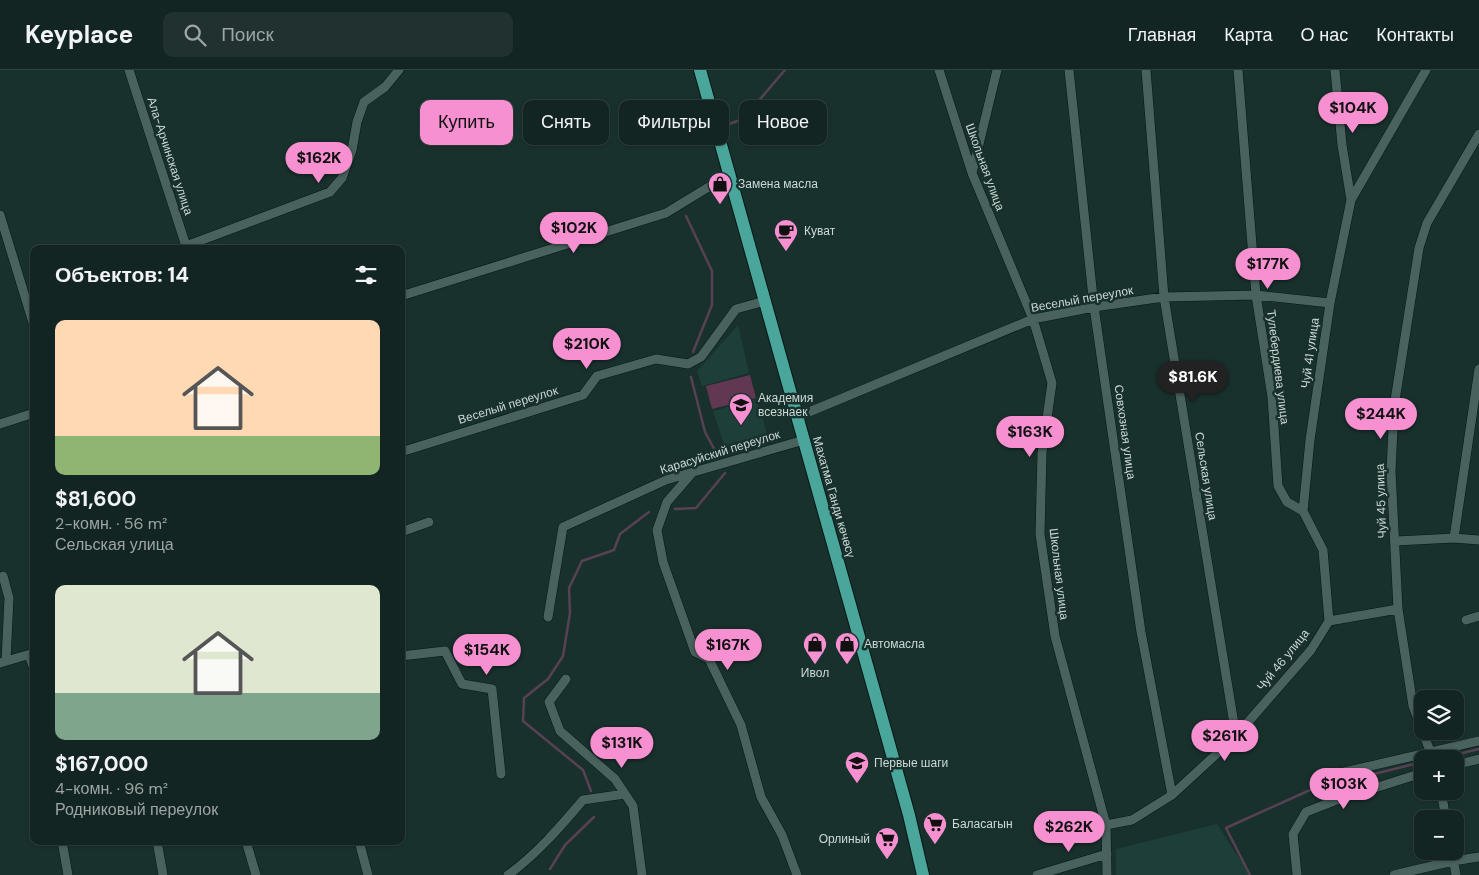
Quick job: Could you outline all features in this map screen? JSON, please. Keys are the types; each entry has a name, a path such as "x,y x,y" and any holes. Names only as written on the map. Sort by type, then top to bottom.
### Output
{"main road":[{"name":"Махатма Ганди көчөсү","path":"700,70 924,875"}],"street":[{"name":"Ала-Арчинская улица","path":"129,70 185,245"},
{"path":"194,245 330,192 342,178 352,150 357,122 364,102 385,87 399,70"},
{"name":"Школьная улица","path":"939,70 972,173 1033,319 1052,383 1042,453 1040,534 1055,636 1106,825 1107,875"},
{"path":"972,173 997,70"},
{"name":"Совхозная улица","path":"1068,70 1094,307 1141,632 1172,794"},
{"name":"Сельская улица","path":"1146,70 1164,297 1236,736"},
{"name":"Тулебердиева улица","path":"1238,70 1256,295 1272,397 1278,486 1287,502 1303,511 1324,550 1329,621"},
{"path":"1335,70 1342,144 1352,200"},
{"name":"Чуй 41 улица","path":"1303,511 1310,440 1330,303 1352,200 1426,70"},
{"name":"Чуй 45 улица","path":"1429,750 1413,706 1398,609 1391,471 1394,407 1418,248 1427,223 1479,134"},
{"path":"405,295 666,213 730,174"},
{"path":"0,215 30,313"},
{"name":"Веселый переулок","path":"798,417 1033,319 1094,307 1164,297 1256,295 1330,303"},
{"name":"Веселый переулок","path":"405,451 583,395 597,376 656,359 688,364 701,357 736,309 765,301"},
{"path":"1454,538 1474,435 1479,369"},
{"path":"0,424 30,414"},
{"name":"Карасуйский переулок","path":"548,618 563,527 666,480 804,440"},
{"path":"692,473 667,502 657,530 663,562 695,652 709,659 741,725 761,797 782,834 796,875"},
{"path":"405,531 429,522"},
{"path":"1396,541 1454,538 1479,540"},
{"path":"3,576 9,598 3,662 30,654"},
{"path":"1329,621 1398,609"},
{"path":"1466,620 1479,616"},
{"name":"Чуй 46 улица","path":"1106,825 1132,820 1172,794 1236,736 1311,650 1329,621"},
{"path":"405,654 445,651 462,684 492,689 500,774"},
{"path":"566,679 549,702 560,731 616,779 633,806 642,875"},
{"path":"1448,750 1479,741"},
{"path":"1340,773 1414,758"},
{"path":"1464,763 1479,760"},
{"path":"1297,875 1293,834 1306,812 1414,776"},
{"path":"508,875 556,833 584,800 625,794"},
{"path":"63,845 68,875"},
{"path":"158,845 163,875"},
{"path":"247,845 256,875"},
{"path":"360,845 368,875"},
{"path":"1037,875 1107,854"},
{"path":"1464,856 1479,857"},
{"path":"1394,875 1441,860"},
{"path":"1454,860 1456,875"}],"shaded area":[{"name":"Академия всезнаек","path":"738,325 749,373 702,386 697,371"},
{"path":"750,375 756,398 712,409 706,386"},
{"name":"Академия всезнаек","path":"757,399 769,441 727,453 713,411"},
{"path":"1217,824 1250,875 1116,875 1116,849"}],"waterway":[{"path":"729,124 743,119 785,70"},
{"path":"686,216 712,271 712,305 693,352"},
{"path":"691,377 705,432 718,456"},
{"path":"675,509 696,508 725,473"},
{"path":"591,791 583,770 523,721 524,698 548,679 563,656 570,613 569,588 582,561 614,550 620,534 649,512"},
{"path":"1464,753 1479,749"},
{"path":"1250,875 1226,828 1310,790 1414,764"},
{"path":"550,869 565,845 594,817"}],"place":[{"name":"Замена масла","path":"720,205"},
{"name":"Куват","path":"786,252"},
{"name":"Академия всезнаек","path":"741,426"},
{"name":"Ивол","path":"815,665"},
{"name":"Автомасла","path":"847,665"},
{"name":"Первые шаги","path":"857,784"},
{"name":"Баласагын","path":"935,845"},
{"name":"Орлиный","path":"887,860"}]}
